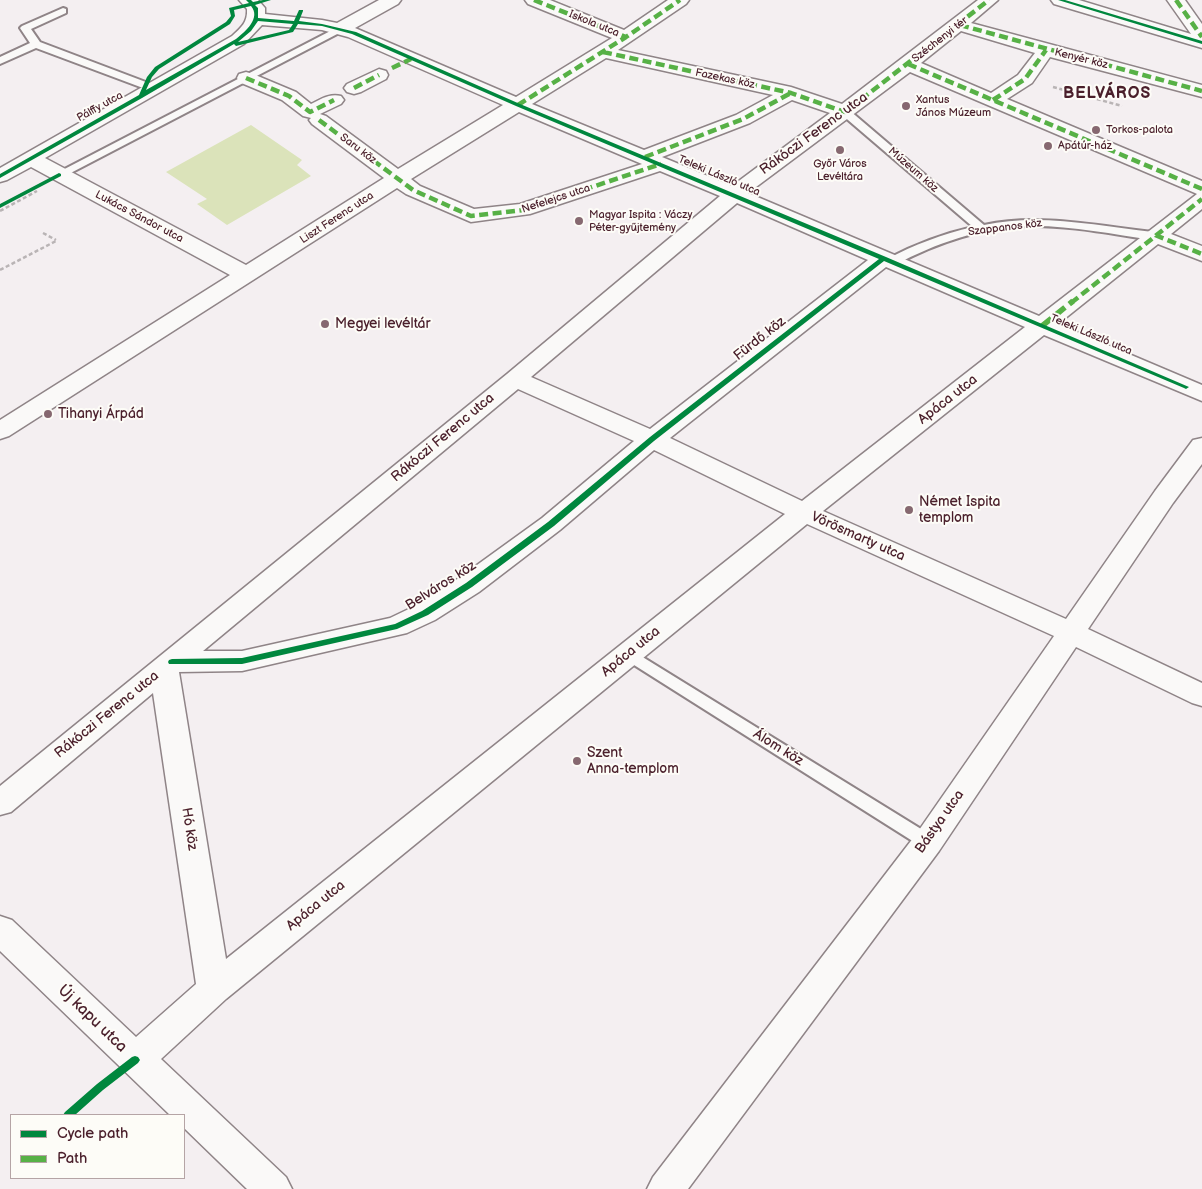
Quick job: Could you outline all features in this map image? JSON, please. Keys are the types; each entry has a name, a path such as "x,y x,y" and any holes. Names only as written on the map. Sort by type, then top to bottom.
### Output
{"street":[{"path":"248,0 256,8 256,19"},
{"path":"340,29 392,0"},
{"name":"Iskola utca","path":"534,0 626,37"},
{"name":"Széchenyi tér","path":"890,79 990,0"},
{"path":"1060,0 1202,43"},
{"path":"1176,0 1202,37"},
{"name":"Liszt Ferenc utca","path":"0,431 397,179 603,52 676,2"},
{"name":"Teleki László utca","path":"256,19 312,23 340,29 1202,394"},
{"name":"Pálffy utca","path":"0,176 238,40 250,30 256,19"},
{"name":"Kenyér köz","path":"960,25 1202,91"},
{"path":"993,100 1025,79 1046,50"},
{"name":"Fazekas köz","path":"603,52 791,93 845,112"},
{"path":"354,88 411,59"},
{"path":"908,64 1202,189"},
{"name":"Saru köz","path":"246,78 289,96 397,179"},
{"name":"Rákóczi Ferenc utca","path":"0,803 756,177 890,79"},
{"name":"Nefelejcs utca","path":"397,179 414,190 471,216 523,210 653,160 743,119 791,93"},
{"path":"314,116 334,100"},
{"name":"Lukács Sándor utca","path":"0,157 25,162 59,175 247,275"},
{"name":"Apáca utca","path":"135,1060 214,989 628,654 1202,199"},
{"name":"Szappanos köz","path":"1154,236 1202,254"},
{"name":"Fürdő köz","path":"652,439 888,260"},
{"name":"Vörösmarty utca","path":"514,379 652,439 804,513 1070,632 1202,695"},
{"name":"Belváros köz","path":"168,665 242,661 397,626 425,613 469,585 551,524 652,439"},
{"name":"Bástya utca","path":"666,1189 928,842 1070,632 1171,487 1202,446"},
{"name":"Hó köz","path":"168,665 214,989"},
{"name":"Új kapu utca","path":"0,930 273,1189"}],"lane":[{"path":"63,11 25,28 36,44 155,89"},
{"path":"59,175 340,29"},
{"path":"0,62 36,44"},
{"name":"Múzeum köz","path":"845,112 982,229"},
{"name":"Szappanos köz","path":"888,260 938,240 982,229 1046,223 1154,236"},
{"path":"1171,487 1184,481 1202,460"},
{"name":"Álom köz","path":"628,654 928,842"}],"path":[{"path":"1025,79 1122,106"},
{"path":"2,210 59,175"},
{"path":"0,270 56,241 43,233"}],"green space":[{"path":"251,125 302,160 297,165 311,176 227,225 197,204 207,199 166,172"}],"marked path":[{"path":"534,0 626,37"},
{"path":"518,105 626,37 680,0"},
{"path":"603,52 791,93 845,112 989,0"},
{"path":"1176,0 1202,37"},
{"path":"960,25 1202,91"},
{"path":"993,100 1025,79 1046,50"},
{"path":"392,68 411,59"},
{"path":"908,64 1202,189"},
{"path":"354,88 379,75"},
{"path":"246,78 289,96 310,112 334,100"},
{"path":"645,157 743,119 791,93"},
{"path":"319,120 413,190 471,216 523,210 661,164"},
{"path":"1042,326 1202,199"},
{"path":"1155,235 1202,254"}],"cycle path":[{"path":"0,176 238,40 255,22 256,8 248,0"},
{"path":"140,97 157,68 228,23 233,16 231,9 269,0"},
{"path":"1060,0 1202,43"},
{"path":"236,44 291,31 301,11"},
{"path":"256,19 322,25 354,33 518,105 1186,387"},
{"path":"0,206 59,175"},
{"path":"172,662 242,661 397,626 425,613 469,585 551,524 652,439 884,258"},
{"path":"69,1114 135,1060"}],"place":[{"name":"Xantus János Múzeum","path":"906,106"},
{"name":"Torkos-palota","path":"1096,130"},
{"name":"Apátúr-ház","path":"1048,146"},
{"name":"Győr Város Levéltára","path":"840,150"},
{"name":"Magyar Ispita : Váczy Péter-gyűjtemény","path":"579,221"},
{"name":"Megyei levéltár","path":"325,324"},
{"name":"Tihanyi Árpád","path":"48,414"},
{"name":"Német Ispita templom","path":"909,510"},
{"name":"Szent Anna-templom","path":"577,761"}],"district":[{"name":"BELVÁROS","path":"1107,94"}]}
